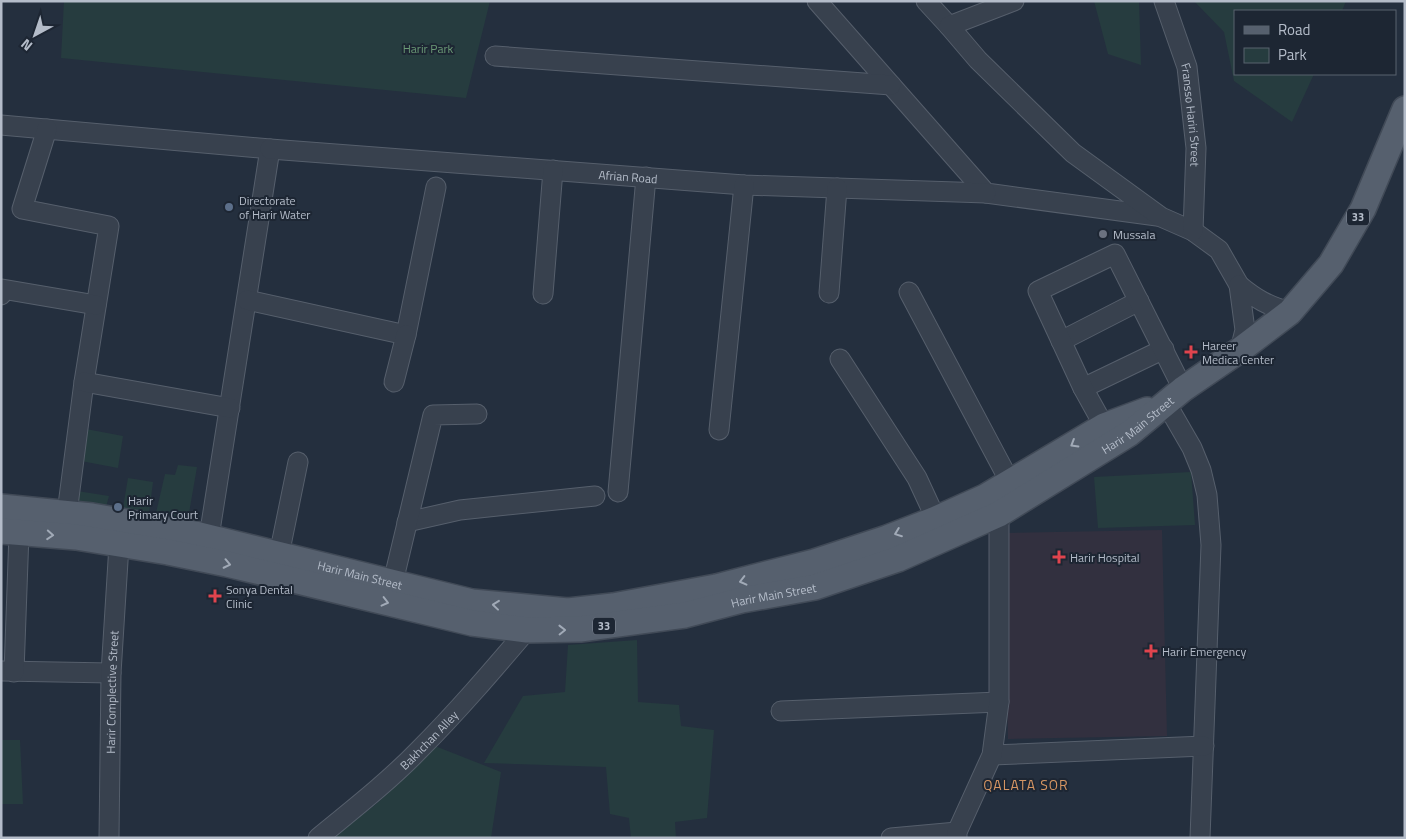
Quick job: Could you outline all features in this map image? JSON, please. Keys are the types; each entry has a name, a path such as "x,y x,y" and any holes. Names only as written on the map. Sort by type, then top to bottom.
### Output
{"main road":[{"name":"33","path":"1174,396 1290,312 1332,264 1363,209 1405,109"},
{"name":"Harir Main Street","path":"1,507 67,513 199,543 279,555 472,602 568,611 613,606 716,587 814,562 887,538 985,497 1104,426 1174,396"},
{"name":"Harir Main Street","path":"10,532 76,537 119,545 199,543 237,566 472,623 527,630 580,629 685,615 742,600 815,587 898,559 999,514 1130,433 1174,396"}],"street":[{"path":"817,1 986,193"},
{"path":"926,1 978,60 1073,153 1161,217 1193,230 1219,250 1239,285 1256,300 1273,308 1290,312"},
{"path":"949,26 1014,1"},
{"name":"Fransso Hariri Street","path":"1164,1 1187,67 1196,148 1193,230"},
{"path":"495,56 891,85"},
{"name":"Afrian Road","path":"1,125 270,149 744,185 986,193 1161,217"},
{"path":"46,129 22,209 109,226 84,382 67,513"},
{"path":"199,543 230,408 270,149"},
{"path":"542,294 553,170"},
{"path":"618,492 646,178"},
{"path":"720,430 744,185"},
{"path":"394,382 406,335 436,187"},
{"path":"829,293 838,188"},
{"path":"1104,426 1083,388 1038,291 1115,254 1164,349 1174,396 1201,470 1207,495 1211,545 1200,838"},
{"path":"1239,285 1245,330 1240,350"},
{"path":"2,291 96,305"},
{"path":"910,292 1010,482"},
{"path":"247,300 406,335"},
{"path":"1061,340 1139,301"},
{"path":"1083,388 1164,349"},
{"path":"840,359 917,478 936,519"},
{"path":"84,382 230,408"},
{"path":"393,582 433,415 477,414"},
{"path":"279,555 298,462"},
{"path":"407,522 460,510 594,496"},
{"path":"891,838 957,835 992,755 998,702 999,514"},
{"path":"10,532 7,671 111,673"},
{"name":"Harir Complective Street","path":"109,838 111,673 119,545"},
{"name":"Bakhchan Alley","path":"318,838 418,752 457,711 527,630"},
{"path":"781,711 998,702"},
{"path":"992,755 1204,746"}],"shaded area":[{"path":"1162,530 1167,736 1008,739 1003,533"}],"green space":[{"name":"Harir Park","path":"64,1 490,1 466,98 61,58"},
{"path":"1094,1 1139,1 1141,65 1108,54"},
{"path":"1194,1 1346,1 1342,10 1234,10 1234,75 1314,75 1292,122 1234,81 1224,32"},
{"path":"86,429 123,436 118,468 81,461"},
{"path":"178,465 197,467 188,519 156,513 165,474 175,475"},
{"path":"1191,472 1195,525 1098,528 1094,477"},
{"path":"128,478 153,482 149,513 123,508"},
{"path":"77,491 109,496 106,507 76,502"},
{"path":"637,640 638,702 679,705 681,726 714,730 707,818 675,822 676,838 631,838 629,818 610,814 606,767 484,763 523,696 565,692 568,645"},
{"path":"1,740 20,740 23,804 1,804"},
{"path":"430,744 501,772 491,838 337,838 336,833 387,794"}],"place":[{"name":"Directorate of Harir Water","path":"229,207"},
{"name":"Mussala","path":"1103,234"},
{"name":"Hareer Medica Center","path":"1191,352"},
{"name":"Harir Primary Court","path":"118,507"},
{"name":"‌Harir Hospital","path":"1059,557"},
{"name":"Sonya Dental Clinic","path":"215,596"},
{"name":"Harir Emergency","path":"1151,651"}],"district":[{"name":"QALATA SOR","path":"1026,784"}]}
